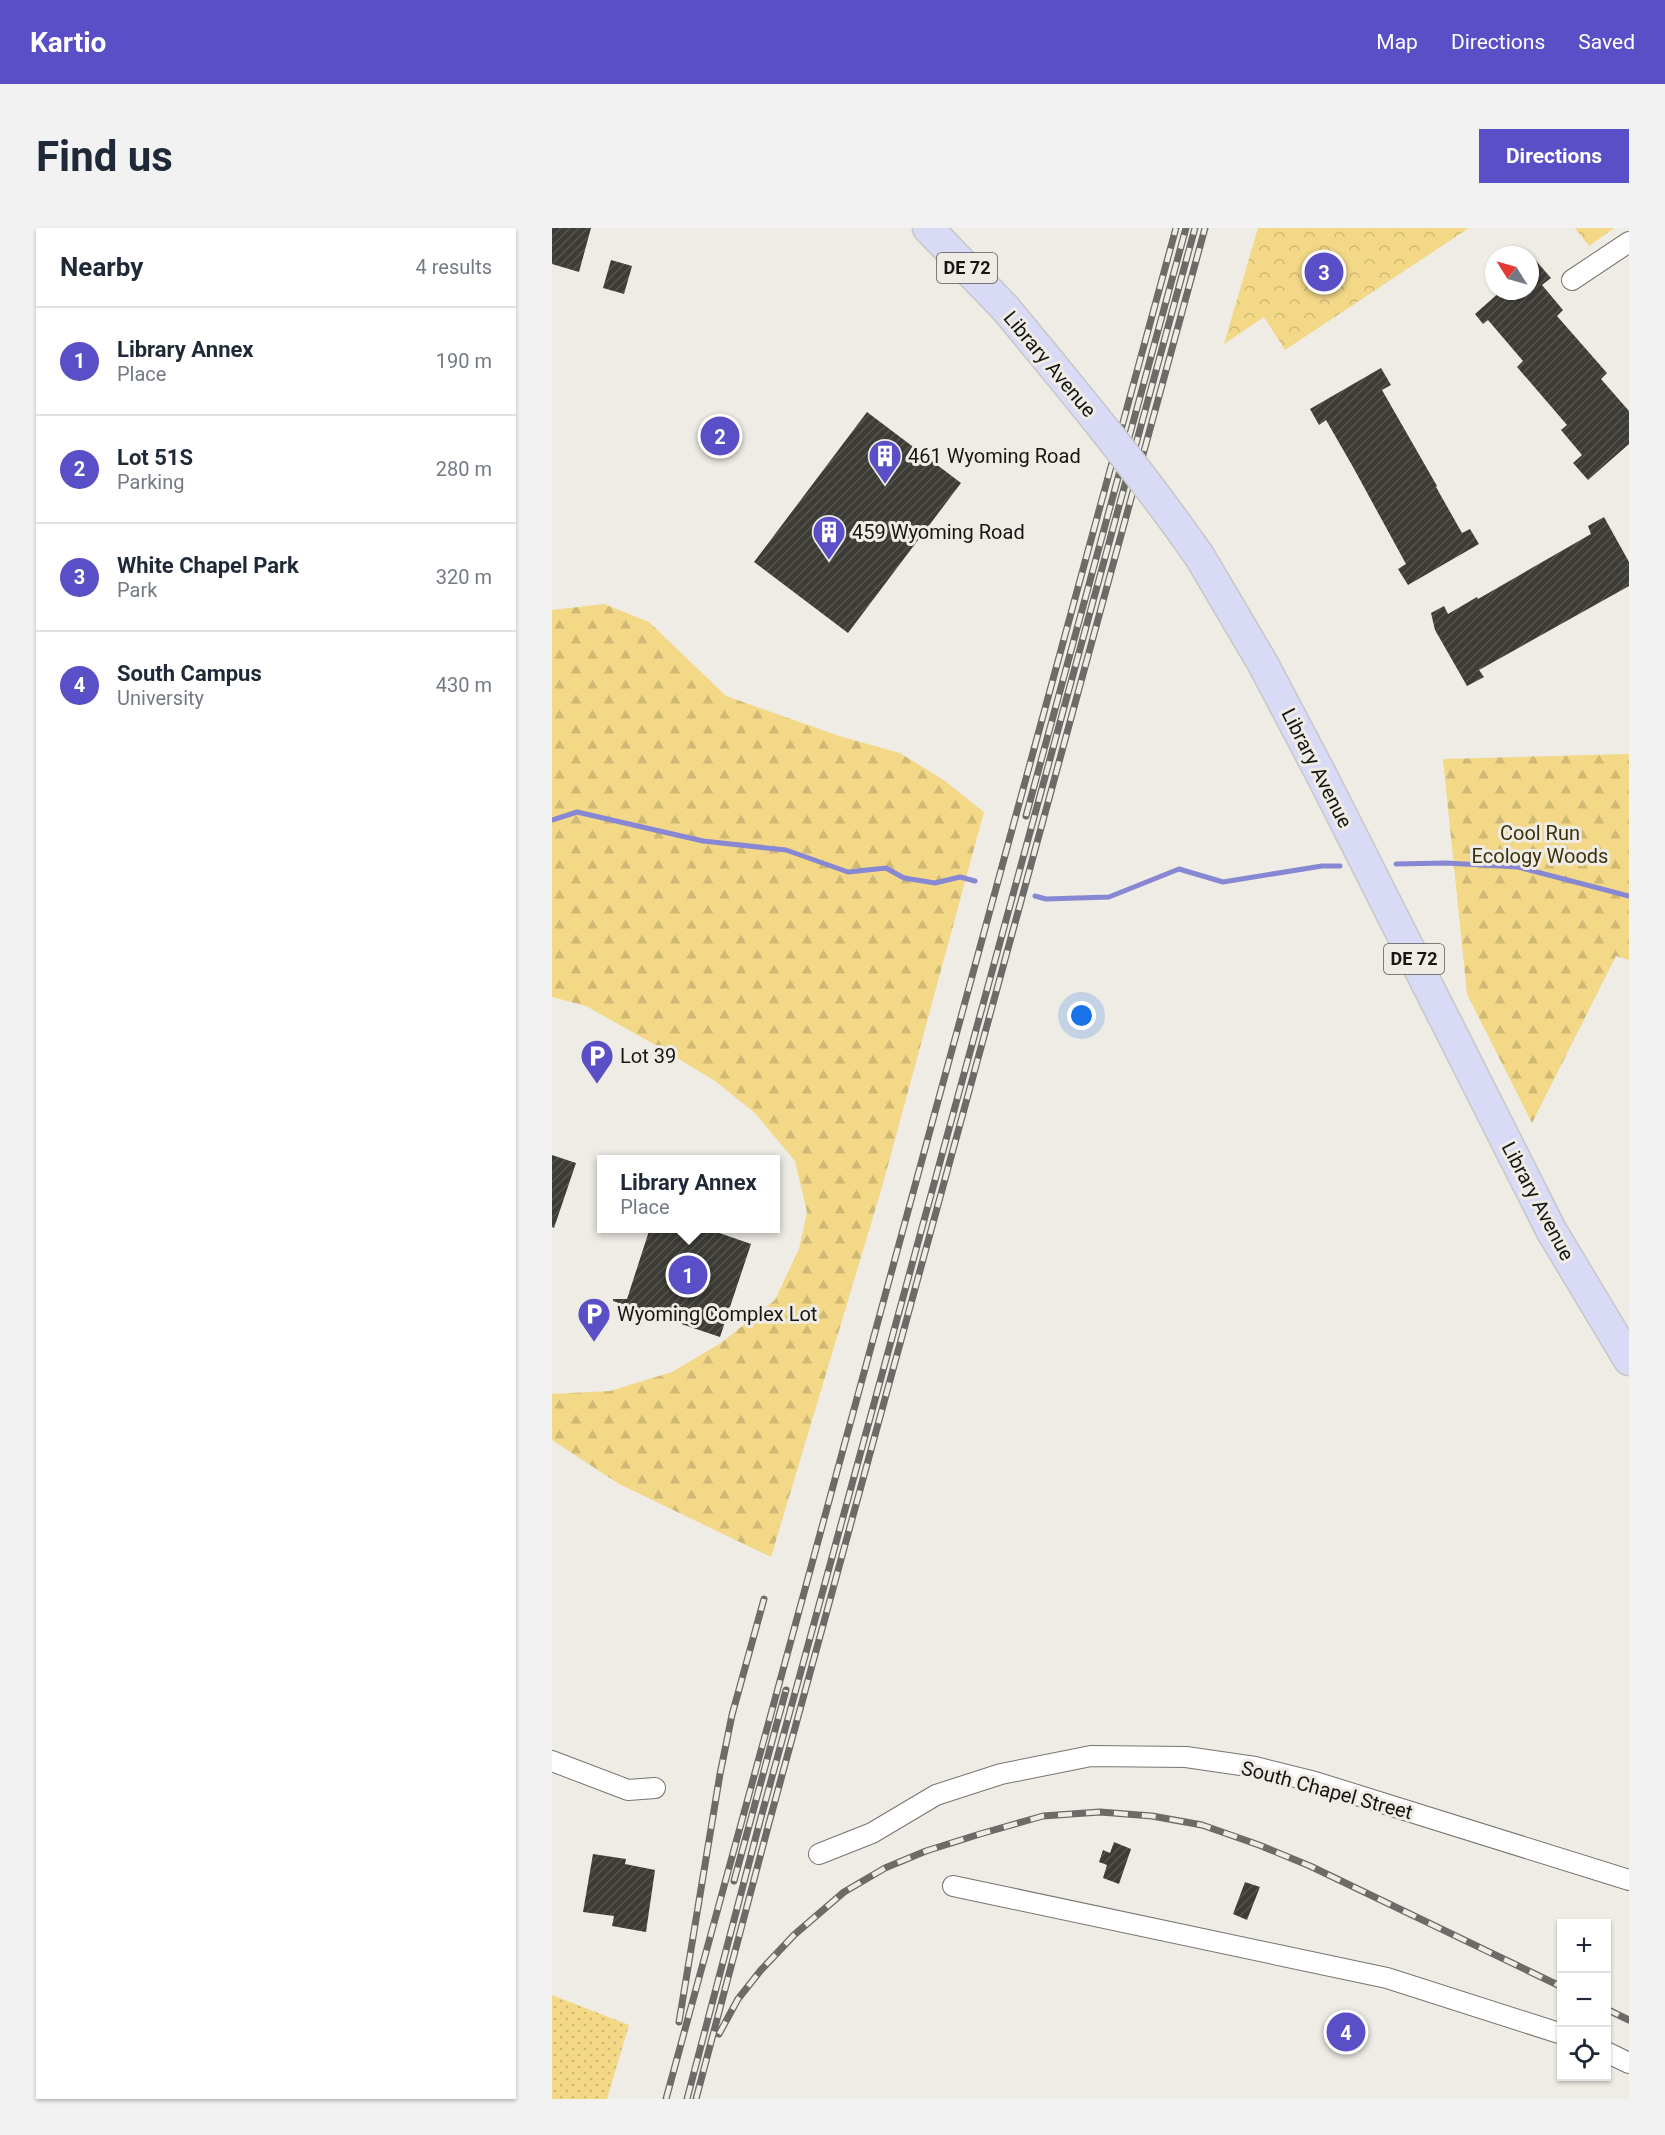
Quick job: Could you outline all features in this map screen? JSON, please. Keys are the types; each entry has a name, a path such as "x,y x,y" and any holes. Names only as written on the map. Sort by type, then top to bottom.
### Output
{"main road":[{"name":"Library Avenue","path":"927,228 1006,309 1097,419 1163,504 1200,557 1263,664 1322,776 1551,1230 1629,1360"}],"street":[{"path":"1572,280 1629,242"},
{"name":"South Chapel Street","path":"819,1854 872,1833 936,1795 1001,1774 1091,1756 1186,1757 1255,1767 1315,1782 1629,1880"},
{"path":"552,1761 628,1790 655,1788"},
{"path":"953,1886 1388,1978 1557,2032"},
{"path":"1611,2054 1629,2062"}],"green space":[{"path":"1258,228 1469,228 1285,350 1264,317 1224,344"},
{"path":"1575,228 1614,228 1589,246"},
{"path":"604,604 649,622 726,696 839,736 900,753 945,781 984,812 882,1187 771,1557 619,1484 552,1440 552,1394 610,1391 672,1372 721,1343 775,1300 799,1249 807,1212 795,1161 755,1113 715,1081 659,1047 586,1006 552,997 552,610"},
{"name":"Cool Run Ecology Woods","path":"1629,754 1629,960 1616,956 1532,1123 1467,994 1443,759"},
{"path":"552,1995 629,2025 607,2099 552,2099"}],"building":[{"path":"552,228 591,228 579,272 552,264"},
{"path":"611,260 632,266 624,294 603,288"},
{"path":"1539,264 1551,278 1542,285 1563,310 1557,316 1607,373 1601,379 1629,411 1629,444 1588,480 1573,463 1582,455 1561,430 1567,425 1517,367 1523,361 1488,320 1483,324 1475,314 1491,300 1539,300"},
{"path":"1381,368 1391,385 1382,390 1436,487 1462,533 1470,529 1479,544 1408,585 1398,569 1406,564 1353,467 1326,420 1319,425 1310,409"},
{"path":"867,412 961,483 848,633 754,562"},
{"path":"1604,517 1629,562 1629,586 1479,670 1484,677 1467,686 1435,630 1431,613 1444,606 1448,614 1477,597 1478,599 1591,534 1588,526"},
{"path":"552,1155 576,1163 554,1228 552,1227"},
{"path":"648,1233 719,1233 751,1244 720,1337 613,1301 613,1299 627,1299"},
{"path":"1114,1842 1131,1849 1119,1884 1103,1878 1107,1865 1099,1862 1103,1850 1110,1853"},
{"path":"593,1854 626,1859 625,1864 655,1870 646,1932 612,1926 614,1916 583,1912"},
{"path":"1245,1882 1260,1887 1247,1920 1233,1914"}],"waterway":[{"path":"552,820 577,812 703,841 786,850 848,872 886,868 904,878 935,883 960,877 975,881"},
{"path":"1396,864 1446,863 1518,867 1629,896"},
{"path":"1035,896 1046,899 1109,897 1179,869 1223,882 1322,866 1340,866"}],"railway":[{"path":"666,2099 1176,228"},
{"path":"1026,816 1186,228"},
{"path":"687,2099 760,1821 1195,228"},
{"path":"696,2099 769,1823 1205,228"},
{"path":"679,2022 720,1774 732,1715 764,1599"},
{"path":"734,1881 786,1690"},
{"path":"719,2034 738,1999 794,1935 844,1892 885,1868 926,1851 1043,1816 1100,1812 1152,1816 1202,1825 1259,1845 1310,1866 1557,1985"},
{"path":"1611,2011 1629,2020"}],"place":[{"name":"White Chapel Park","path":"1324,272"},
{"name":"Lot 51S","path":"720,436"},
{"name":"461 Wyoming Road","path":"885,485"},
{"name":"459 Wyoming Road","path":"829,561"},
{"name":"Lot 39","path":"597,1085"},
{"name":"Library Annex","path":"688,1275"},
{"name":"Wyoming Complex Lot","path":"594,1343"},
{"name":"South Campus","path":"1346,2032"}]}
